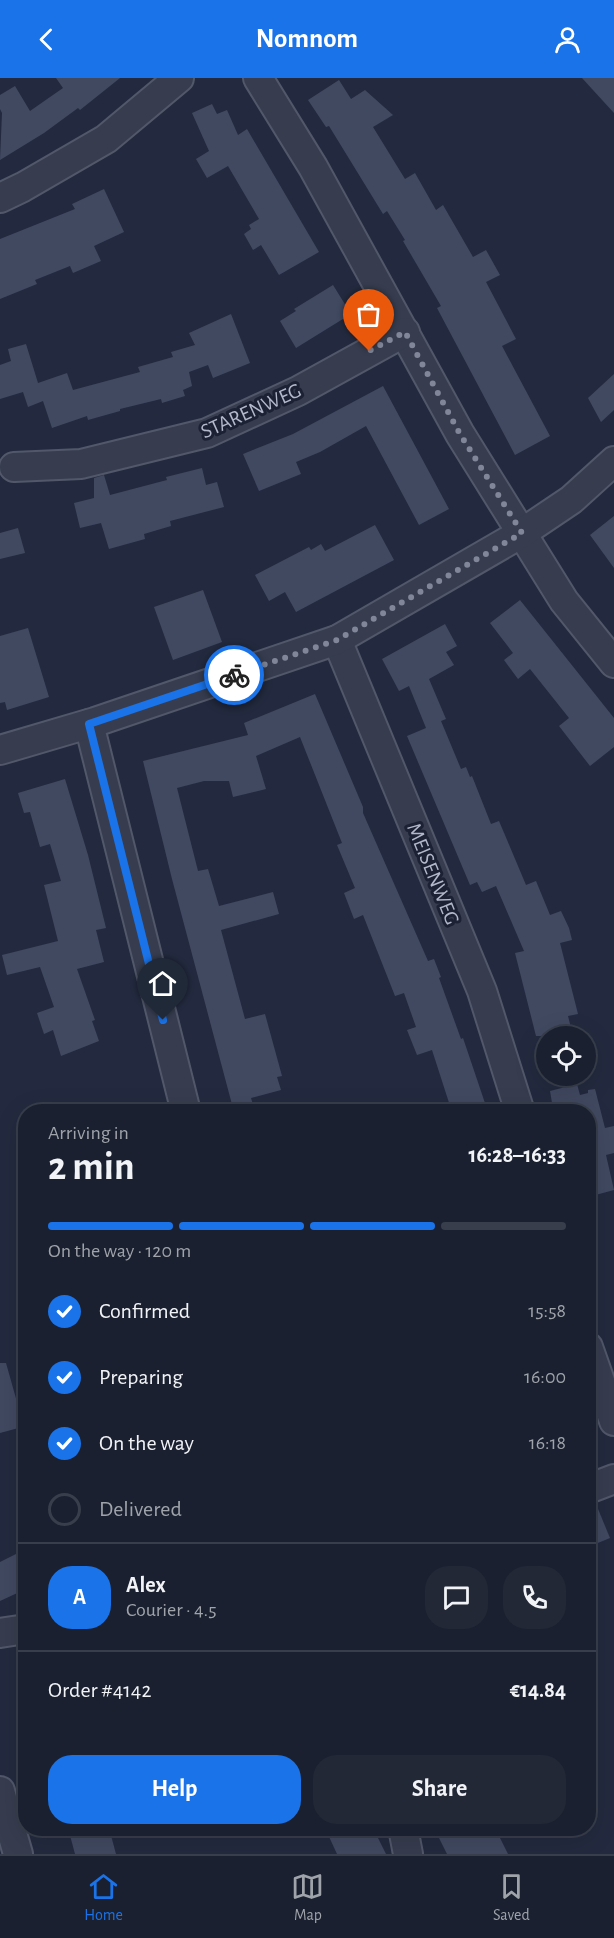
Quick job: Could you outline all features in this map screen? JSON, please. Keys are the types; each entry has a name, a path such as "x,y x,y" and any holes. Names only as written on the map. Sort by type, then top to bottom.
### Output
{"street":[{"path":"0,198 24,187 106,139 179,78"},
{"path":"258,78 313,167 460,434 564,601 614,663"},
{"name":"STARENWEG","path":"14,467 81,464 207,433 298,391 405,332"},
{"path":"0,750 89,724 337,640 522,533 571,500 614,461"},
{"name":"MEISENWEG","path":"337,640 482,991 517,1104"},
{"path":"89,724 184,1104"},
{"path":"596,1370 614,1421"},
{"path":"596,1486 614,1479"},
{"path":"0,1633 18,1630"},
{"path":"0,1791 18,1854"},
{"path":"405,1836 408,1854"}],"building":[{"path":"56,78 120,78 80,110 78,108 44,133 0,160 2,113 0,95 15,86 30,111 63,88"},
{"path":"582,78 614,78 614,113"},
{"path":"339,80 351,99 365,90 393,115 373,127 405,179 415,173 436,210 443,205 473,257 486,250 500,275 486,282 516,339 502,346 550,436 515,455 437,308 441,306 403,241 405,240 387,211 383,214 329,126 326,127 308,100"},
{"path":"212,104 217,114 227,110 238,135 247,129 319,252 279,275 261,245 253,250 244,234 251,229 249,225 259,219 228,166 207,178 196,159 209,151 192,113"},
{"path":"104,189 124,232 94,246 101,261 73,273 70,266 35,280 37,284 0,299 0,239 75,209 72,204"},
{"path":"333,285 351,314 296,348 280,321 296,311 294,309"},
{"path":"231,314 250,363 213,378 208,365 189,372 192,386 183,390 185,396 162,403 161,399 120,409 120,411 88,420 87,416 52,428 43,401 28,407 23,392 0,399 0,365 11,361 8,349 26,344 38,383 67,373 73,390 140,372 138,367 173,357 171,352 195,345 189,333"},
{"path":"614,374 614,410 601,422 588,398"},
{"path":"383,386 449,509 419,525 366,426 320,452 296,462 301,474 259,491 243,454 293,434"},
{"path":"202,468 206,485 217,482 224,507 170,521 171,526 144,534 145,539 109,549 101,523 80,528 74,503 94,498 94,478 104,475 110,495"},
{"path":"614,516 614,568 590,535"},
{"path":"375,525 394,560 296,612 285,592 269,601 255,575 309,547 311,550 321,544 325,551"},
{"path":"18,528 25,553 0,559 0,533"},
{"path":"203,590 222,642 173,660 154,607"},
{"path":"520,600 614,718 614,747 590,766 559,726 569,718 530,669 518,679 504,660 513,653 490,623"},
{"path":"445,624 457,646 446,652 454,665 429,679 446,719 441,721 461,769 466,767 470,777 472,776 491,824 499,821 526,885 536,881 550,915 561,911 569,928 572,940 560,943 578,1014 568,1016 570,1026 536,1026 536,1036 515,953 524,951 496,886 482,892 477,882 470,885 407,736 426,728 409,686 399,691 382,659"},
{"path":"28,628 49,697 7,710 5,702 0,703 0,636"},
{"path":"315,694 363,807 363,813 428,961 434,959 485,1104 449,1104 432,1050 417,1055 407,1030 416,1027 404,993 395,996 363,915 354,919 344,893 355,888 337,845 342,843 300,737 256,756 266,789 233,797 229,781 204,781 177,788 198,871 208,869 219,906 273,892 279,914 221,930 245,1019 265,1014 282,1076 277,1077 281,1090 251,1098 253,1104 232,1104 143,761 248,735 244,723"},
{"path":"65,779 88,855 106,928 96,930 104,962 77,969 95,1020 92,1021 99,1041 61,1056 53,1030 44,1034 37,1013 54,1007 40,967 7,975 2,955 58,941 44,885 61,881 50,844 40,847 30,812 24,813 18,793"},
{"path":"578,1086 580,1095 595,1089 605,1128 614,1126 614,1153 606,1155 614,1190 596,1195 596,1104 547,1104 552,1103 550,1091"},
{"path":"0,1363 6,1363 18,1402 18,1428 0,1433"},
{"path":"596,1504 610,1538 596,1544"},
{"path":"18,1553 18,1593 0,1601 0,1562"},
{"path":"70,1836 111,1836 116,1854 75,1854"},
{"path":"329,1836 377,1836 386,1854 337,1854"},
{"path":"438,1836 499,1836 508,1854 447,1854"}],"way so far":[{"path":"234,675 337,640 522,533 460,434 405,332 369,351"}],"route":[{"path":"163,1020 89,724 234,675"}]}
